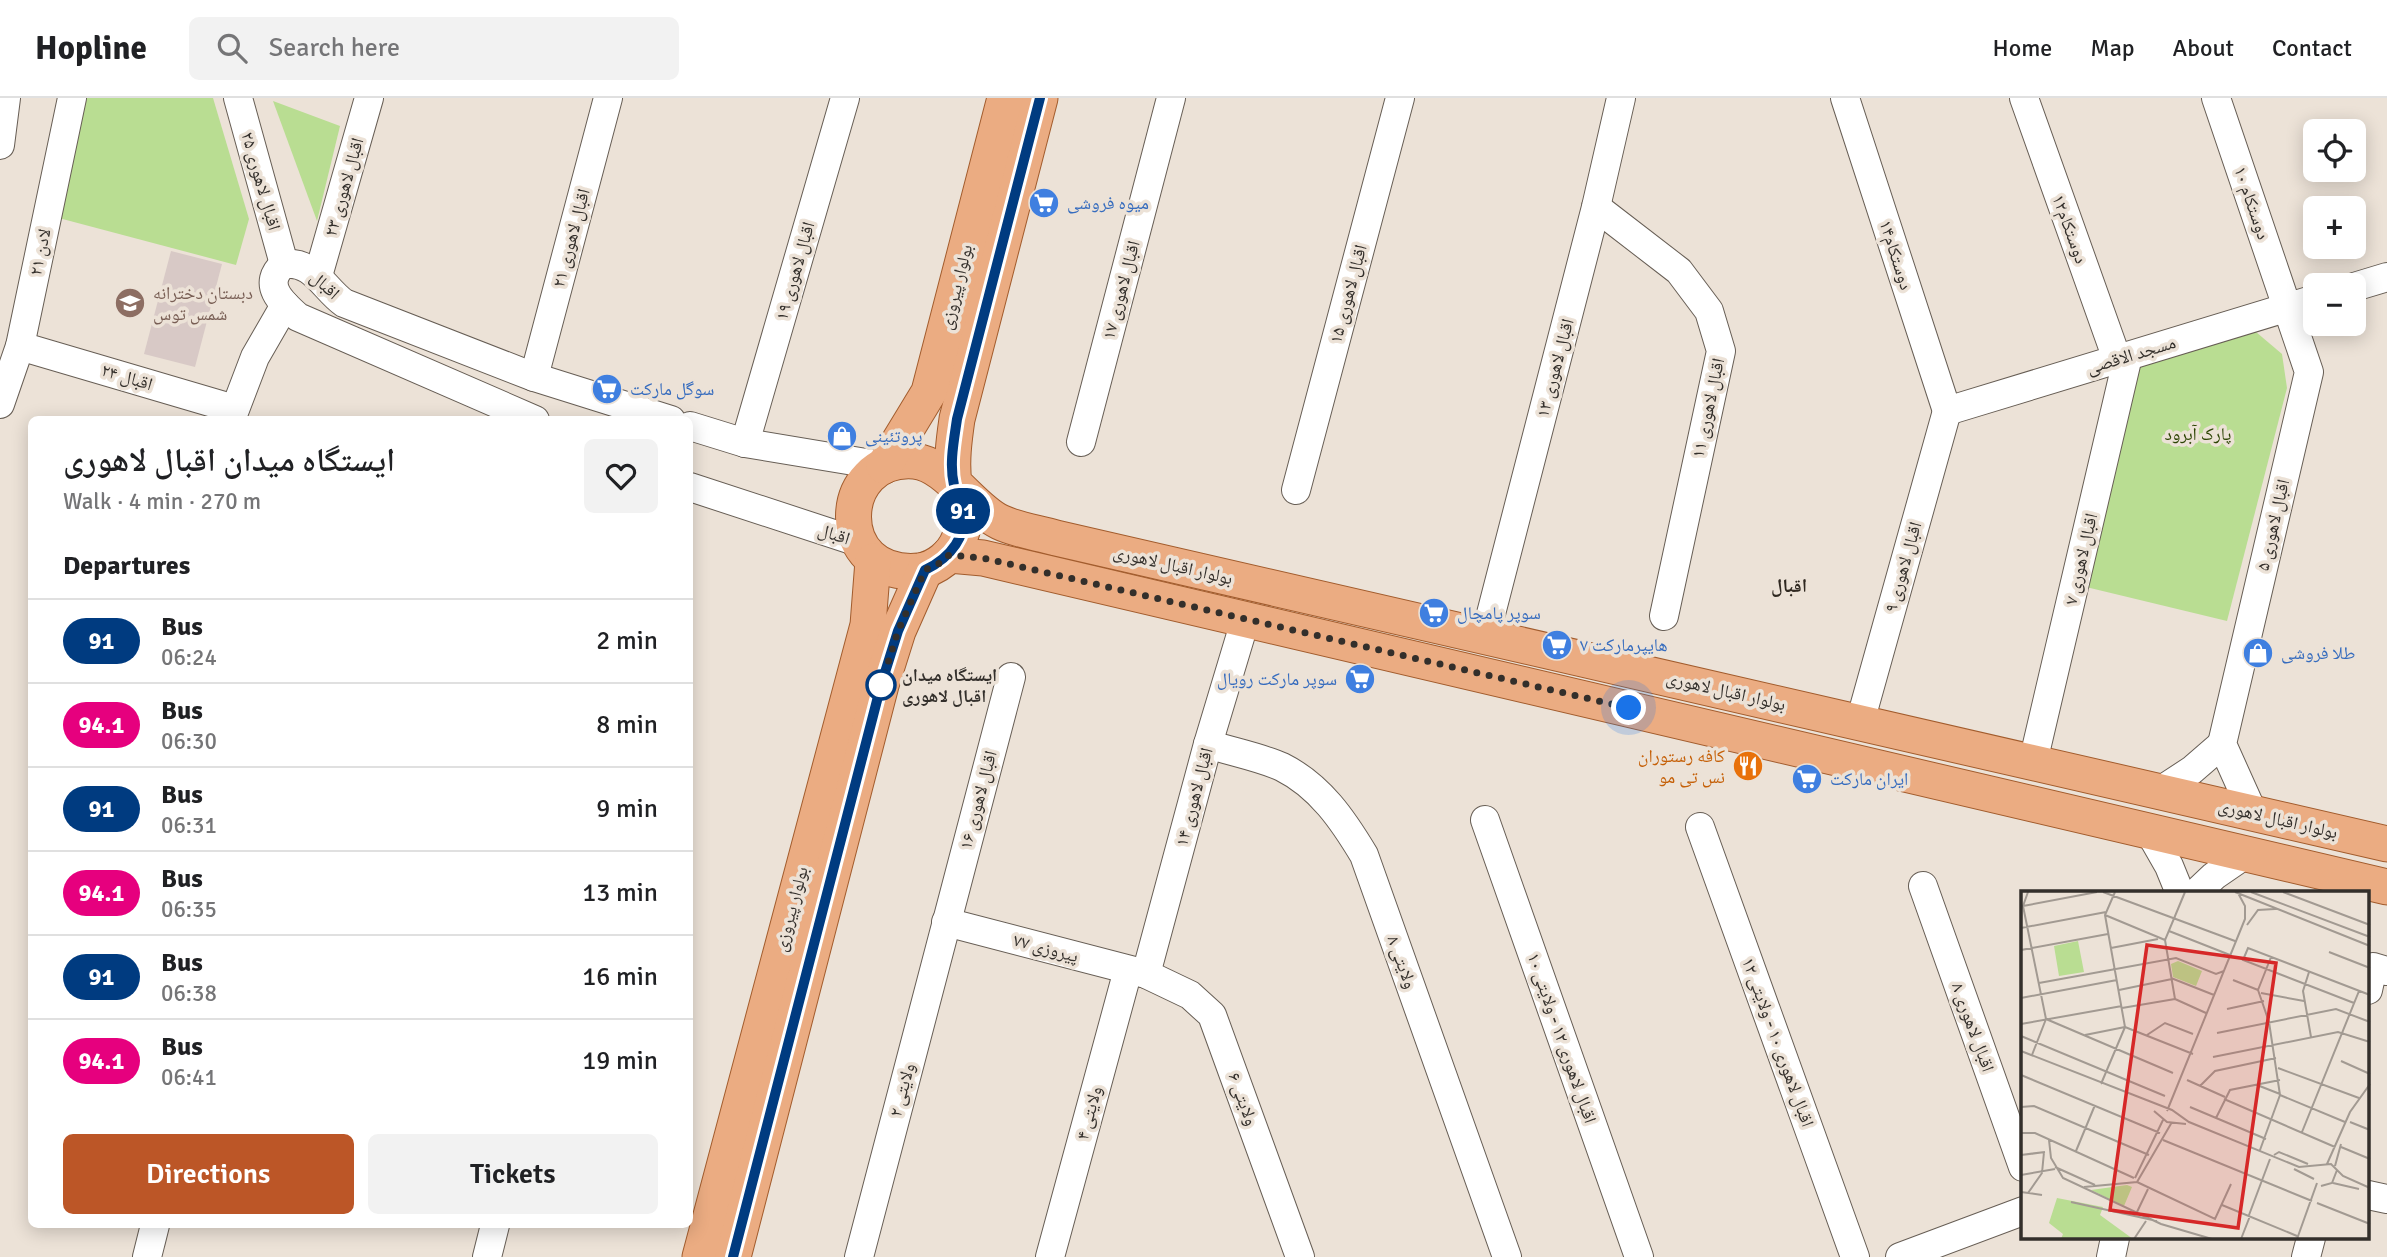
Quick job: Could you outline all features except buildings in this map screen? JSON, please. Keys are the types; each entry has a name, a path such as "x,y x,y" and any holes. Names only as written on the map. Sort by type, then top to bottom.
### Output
{"main road":[{"name":"بولوار پیروزی","path":"884,466 929,392 1005,98"},
{"name":"بولوار پیروزی","path":"954,485 953,452 957,419 1040,98"},
{"path":"900,461 917,461 934,467 954,485 963,504 964,524 959,540 937,563 902,572 887,569 866,551 852,520 856,498 866,479 884,466 900,461"},
{"name":"بولوار اقبال لاهوری","path":"954,485 1000,522 1056,538 2387,844"},
{"name":"بولوار پیروزی","path":"700,1257 868,625 866,551"},
{"name":"بولوار اقبال لاهوری","path":"937,563 983,558 2387,887"},
{"name":"بولوار پیروزی","path":"733,1257 881,685 898,631 937,563"},
{"path":"1629,708 1637,670"}],"street":[{"path":"0,145 6,98"},
{"name":"لادن ۲۱","path":"0,404 20,346 72,98"},
{"name":"اقبال لاهوری ۲۵","path":"238,98 284,264"},
{"name":"اقبال لاهوری ۲۳","path":"318,276 369,98"},
{"name":"اقبال لاهوری ۲۱","path":"534,377 608,98"},
{"name":"اقبال لاهوری ۱۹","path":"745,443 845,98"},
{"name":"اقبال لاهوری ۱۷","path":"1081,442 1171,98"},
{"name":"اقبال لاهوری ۱۵","path":"1296,490 1400,98"},
{"name":"اقبال لاهوری ۱۳","path":"1485,637 1596,207 1621,98"},
{"name":"دوستکام۱۴","path":"1845,98 1947,411"},
{"name":"دوستکام۱۲","path":"2024,98 2122,358"},
{"name":"دوستکام ۱۰","path":"2216,98 2287,307"},
{"name":"اقبال لاهوری ۱۱","path":"1596,207 1679,271 1709,311 1721,351 1664,616"},
{"path":"232,414 255,357 285,305 275,294 273,285 277,270 284,264"},
{"name":"اقبال","path":"284,264 303,266 318,276 334,296 344,303 534,377 657,416"},
{"path":"2366,283 2387,277"},
{"name":"مسجد الاقصی","path":"1947,411 2303,302"},
{"name":"اقبال","path":"285,305 298,317 526,416"},
{"name":"اقبال لاهوری ۵","path":"2222,744 2309,372 2287,307"},
{"name":"اقبال ۲۴","path":"20,346 232,414"},
{"name":"اقبال لاهوری ۷","path":"2033,762 2122,358"},
{"name":"اقبال لاهوری ۹","path":"1860,722 1947,411"},
{"path":"693,427 745,443 884,466"},
{"name":"اقبال","path":"693,488 866,551"},
{"name":"اقبال لاهوری ۱۴","path":"1137,972 1245,621"},
{"name":"اقبال لاهوری ۱۶","path":"946,922 1011,677"},
{"name":"ولایتی ۸","path":"1208,744 1282,767 1314,787 1343,821 1364,855 1507,1257"},
{"path":"2160,791 2192,770 2222,744 2253,813"},
{"name":"اقبال لاهوری ۱۲ - ولایتی ۱۰","path":"1485,820 1639,1257"},
{"name":"اقبال لاهوری ۱۰ - ولایتی ۱۲","path":"1700,827 1855,1257"},
{"path":"2149,831 2169,866 2179,891"},
{"path":"2198,891 2214,876 2246,854"},
{"name":"اقبال لاهوری ۸","path":"1923,886 2021,1161"},
{"name":"پیروزی ۷۷","path":"946,922 1137,972"},
{"name":"ولایتی ۲","path":"859,1257 946,922"},
{"name":"ولایتی ۶","path":"1137,972 1190,995 1212,1015 1294,1251"},
{"name":"ولایتی ۴","path":"1050,1257 1137,972"},
{"path":"1900,1257 2021,1212"},
{"path":"147,1257 154,1228"},
{"path":"486,1257 494,1228"},
{"path":"2306,1257 2310,1240"}],"green space":[{"path":"87,98 213,98 249,219 236,265 55,217"},
{"path":"273,101 340,126 317,221"},
{"name":"پارک آبرود","path":"2256,332 2282,354 2287,388 2227,621 2086,587 2136,366"}],"bus line":[{"name":"91","path":"733,1257 892,649 925,570 949,555 959,540 964,524 963,504 954,485 953,452 957,419 1040,98"}],"place":[{"name":"میوه فروشی","path":"1044,203"},
{"name":"دبستان دخترانه شمس توس","path":"130,303"},
{"name":"سوگل مارکت","path":"607,389"},
{"name":"پروتئینی","path":"842,436"},
{"name":"سوپر‌ پامچال","path":"1434,613"},
{"name":"هایپرمارکت ۷","path":"1557,645"},
{"name":"طلا فروشی","path":"2258,653"},
{"name":"سوپر مارکت رویال","path":"1360,679"},
{"name":"ایستگاه میدان اقبال لاهوری","path":"881,685"},
{"name":"كافه رستوران نس تى مو","path":"1748,766"},
{"name":"ایران مارکت","path":"1807,779"}],"district":[{"name":"اقبال","path":"1789,586"}],"route":[{"path":"881,685 898,631 925,570 949,555 983,558 1245,621 1629,708"}]}
